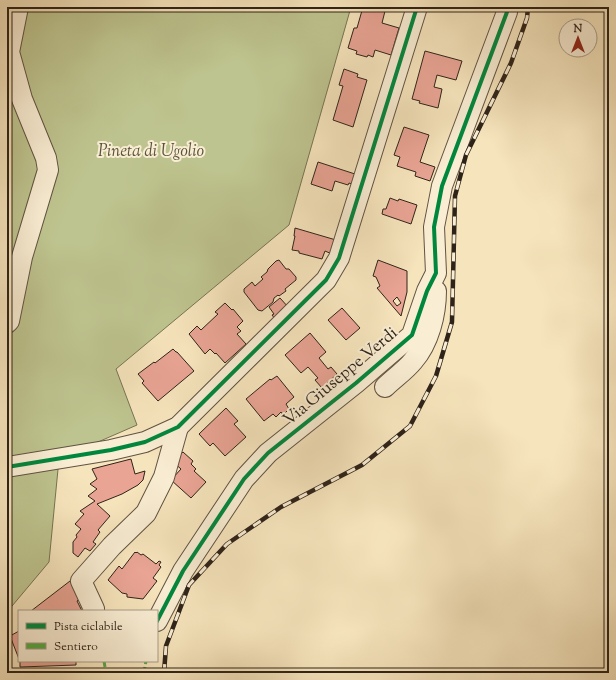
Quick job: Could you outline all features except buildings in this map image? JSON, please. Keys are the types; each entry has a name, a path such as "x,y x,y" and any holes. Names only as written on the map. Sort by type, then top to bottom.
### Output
{"street":[{"path":"7,323 9,321 22,257 48,170 46,158 22,99 9,52 18,7"},
{"path":"7,467 111,450 145,442 178,427 326,280 339,258 417,7"},
{"name":"Via Giuseppe Verdi","path":"158,619 183,571 244,479 268,454 356,383 412,335 427,291 436,273 434,227 442,186 507,12 507,7"},
{"path":"385,387 413,361 427,339 436,303 436,273"},
{"path":"94,609 81,581 112,546 146,513 164,477 178,427"}],"green space":[{"name":"Pineta di Ugolio","path":"7,7 351,7 289,225 116,369 137,425 59,459 49,562 7,612"}],"railway":[{"path":"164,673 166,646 189,585 227,544 281,507 362,465 410,426 436,376 452,322 455,196 466,155 511,63 527,18 528,7"}],"marked path":[{"path":"104,662 106,673"},
{"path":"144,673 146,662"}],"cycle path":[{"path":"7,467 111,450 145,442 178,427 326,280 339,258 417,7"},
{"path":"158,619 183,571 244,479 268,453 356,383 412,335 427,291 436,273 434,227 442,186 507,12 507,7"}]}
